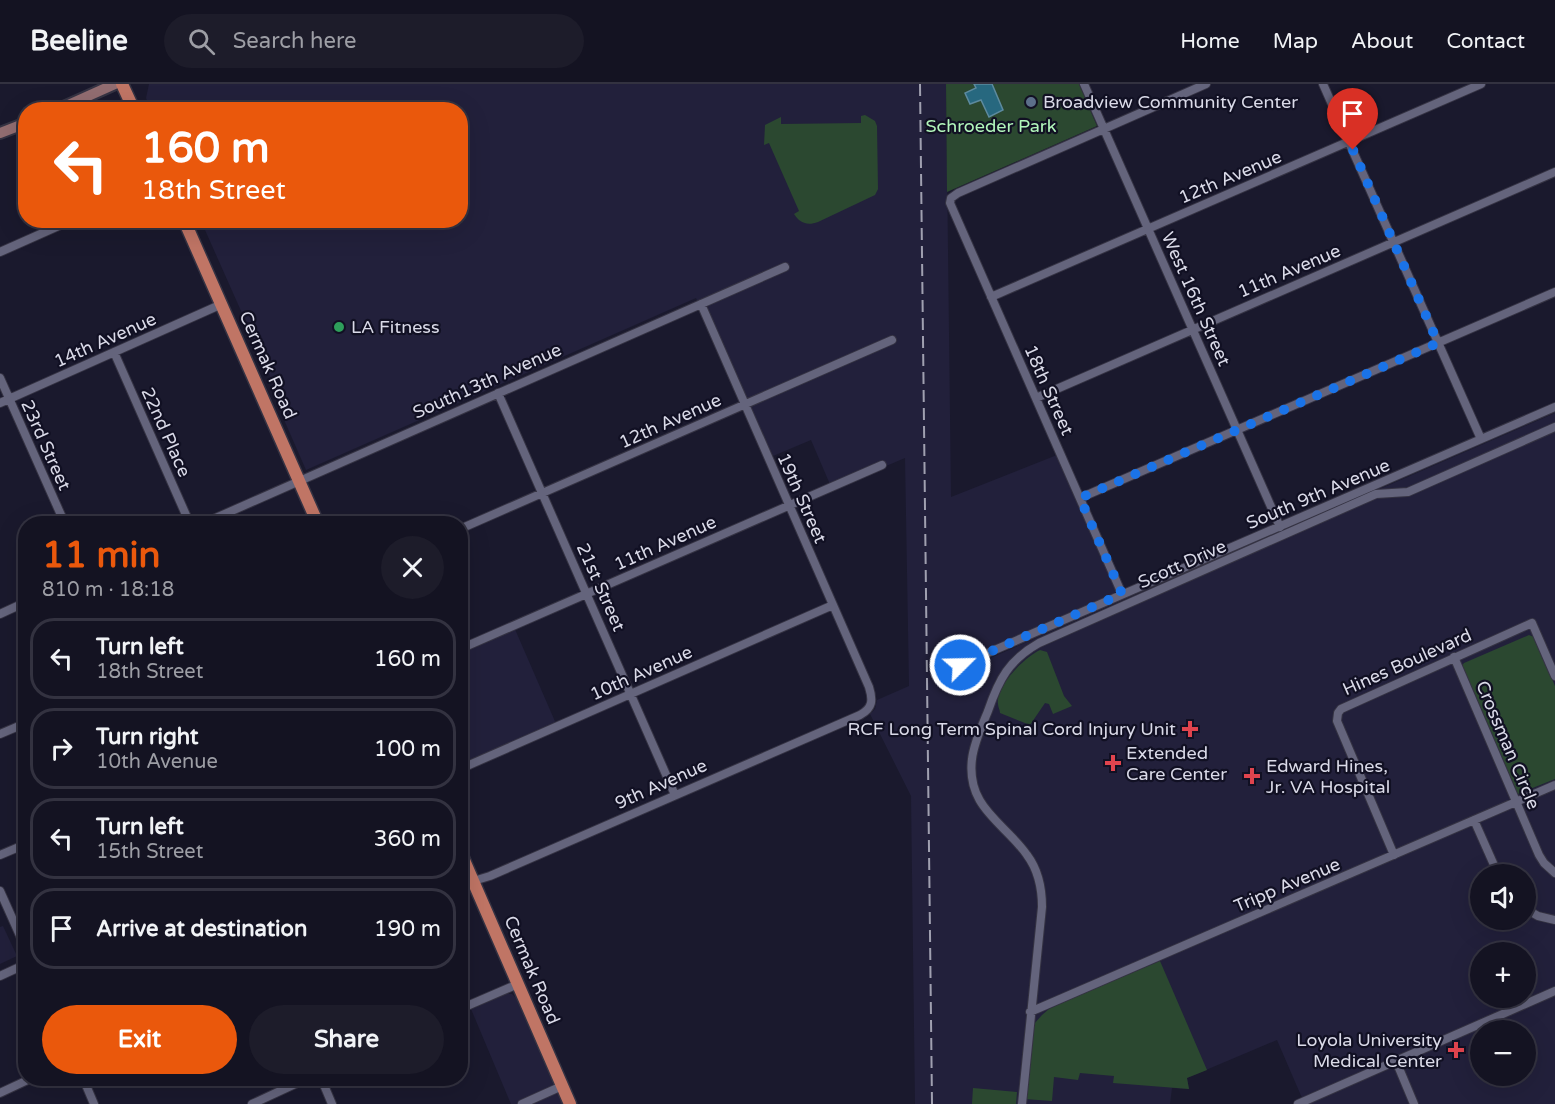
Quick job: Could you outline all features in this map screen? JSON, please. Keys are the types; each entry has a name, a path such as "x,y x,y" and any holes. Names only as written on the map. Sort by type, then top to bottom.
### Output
{"main road":[{"path":"122,84 130,102"},
{"name":"Cermak Road","path":"188,228 315,516"},
{"name":"Cermak Road","path":"468,868 570,1104"}],"street":[{"path":"75,102 115,84"},
{"name":"West 16th Street","path":"1084,84 1280,527"},
{"path":"1104,129 1206,84"},
{"path":"1323,84 1481,439"},
{"name":"12th Avenue","path":"991,297 1481,84"},
{"path":"0,133 18,126"},
{"name":"18th Street","path":"1104,129 958,192 951,198 951,208 1122,594"},
{"name":"11th Avenue","path":"1036,398 1555,172"},
{"path":"0,252 54,228"},
{"name":"South13th Avenue","path":"220,516 785,267"},
{"path":"1080,498 1555,292"},
{"name":"14th Avenue","path":"0,403 222,304"},
{"name":"19th Street","path":"701,304 869,687 871,705"},
{"name":"12th Avenue","path":"468,526 892,340"},
{"name":"22nd Place","path":"114,352 186,516"},
{"name":"23rd Street","path":"0,378 60,516"},
{"name":"21st Street","path":"498,393 675,795"},
{"name":"South 9th Avenue","path":"960,665 1555,407"},
{"name":"Scott Drive","path":"1022,1104 1042,908 1041,887 1028,856 993,820 982,805 977,795 972,771 975,744 995,690 1012,663 1039,643 1376,495 1408,492 1555,427"},
{"name":"11th Avenue","path":"468,645 882,465"},
{"name":"10th Avenue","path":"468,766 833,605"},
{"path":"0,614 18,606"},
{"name":"Hines Boulevard","path":"1394,855 1337,721 1338,713 1347,705 1532,622 1555,676"},
{"name":"Crossman Circle","path":"1454,657 1539,855 1555,873"},
{"name":"9th Avenue","path":"468,883 860,715 866,712 871,705"},
{"path":"0,734 18,726"},
{"name":"Tripp Avenue","path":"1030,1012 1555,785"},
{"path":"1474,820 1494,864"},
{"path":"0,855 18,847"},
{"path":"0,891 18,931"},
{"path":"1536,914 1555,920"},
{"path":"0,976 18,968"},
{"path":"468,1006 518,984"},
{"path":"1298,1104 1555,991"},
{"path":"1396,1061 1414,1104"},
{"path":"0,1093 18,1085"},
{"path":"86,1086 94,1104"},
{"path":"252,1104 291,1086"},
{"path":"324,1086 332,1104"},
{"path":"522,1104 562,1086"}],"shaded area":[{"path":"149,84 946,84 951,497 1057,455 1117,592 951,664 951,675 1555,413 1555,987 1536,995 1536,942 1470,942 1470,1008 1507,1008 1480,1020 1470,1020 1470,1024 1302,1098 1277,1040 1187,1078 1189,1089 1172,1088 1170,1104 915,1104 911,796 870,714 875,709 877,700 909,686 905,458 832,489 811,440 766,459 696,298 306,470 285,422 270,376 204,228 468,228 468,102 148,102 146,98"},
{"path":"514,627 557,726 468,763 468,647"},
{"path":"3,926 17,956 0,964 0,927"},
{"path":"512,994 516,998 562,1104 511,1104 471,1009"},
{"name":"Loyola University Medical Center","path":"1555,995 1555,1104 1308,1104 1470,1033 1470,1086 1536,1086 1536,1020 1499,1020 1526,1008 1536,1008 1536,1003"}],"green space":[{"name":"Schroeder Park","path":"946,84 1079,84 1097,126 947,192"},
{"path":"865,115 875,121 877,126 878,189 875,195 818,222 807,224 801,222 794,214 799,211 769,143 764,145 765,125 781,117 781,124 861,123 861,116"},
{"path":"1529,635 1534,637 1555,686 1555,779 1516,794 1461,667 1464,663"},
{"path":"1040,650 1047,652 1064,696 1072,706 1053,714 1049,704 1045,703 1030,725 1000,713 998,697 1012,673"},
{"path":"1160,961 1207,1070 1187,1078 1189,1089 1113,1083 1114,1076 1080,1073 1078,1080 1054,1077 1052,1101 1024,1099 1031,1035 1034,1024 1042,1015 1049,1009 1077,996"},
{"path":"973,1088 1017,1092 1016,1104 972,1104"}],"water":[{"path":"974,84 992,84 1003,110 989,117 981,100 970,104 965,93 976,88"}],"railway":[{"path":"920,84 932,1104"}],"place":[{"name":"Broadview Community Center","path":"1031,102"},
{"name":"LA Fitness","path":"339,327"},
{"name":"RCF Long Term Spinal Cord Injury Unit","path":"1190,729"},
{"name":"Extended Care Center","path":"1113,763"},
{"name":"Edward Hines, Jr. VA Hospital","path":"1252,776"},
{"name":"Loyola University Medical Center","path":"1456,1050"}],"route":[{"path":"960,665 1122,594 1080,498 1438,343 1353,150"}]}
